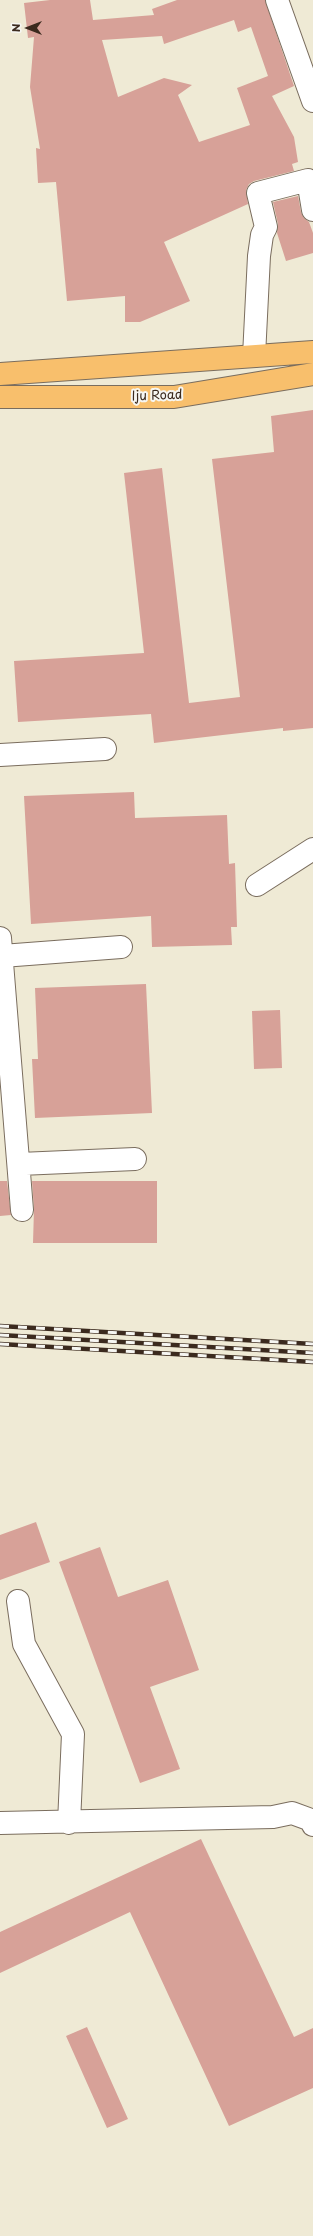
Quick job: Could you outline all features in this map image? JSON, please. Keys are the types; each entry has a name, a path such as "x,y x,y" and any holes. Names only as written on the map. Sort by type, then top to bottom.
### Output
{"main road":[{"path":"0,374 313,352"},
{"name":"Iju Road","path":"0,397 174,398 313,374"}],"street":[{"path":"277,0 313,101"},
{"path":"254,356 259,256 262,235 266,227 258,193 308,180 313,210"},
{"path":"0,755 105,749"},
{"path":"257,884 313,849"},
{"path":"22,1210 12,1153 0,944 121,947"},
{"path":"12,1153 135,1160"},
{"path":"18,1601 24,1644 73,1734 69,1823"},
{"path":"0,1823 69,1823 273,1817 292,1813 311,1820 313,1825"}],"building":[{"path":"50,0 90,0 93,20 154,15 152,9 177,0 265,0 294,86 272,96 294,137 298,162 292,164 294,171 254,181 249,184 246,190 248,204 164,242 190,301 140,322 125,322 125,296 67,301 56,182 38,183 36,148 40,149 30,87 34,37 28,38 24,3","holes":["234,20 238,32 251,27 268,76 237,88 250,125 199,142 178,95 192,85 164,78 118,97 102,40 162,36 164,44"]},
{"path":"298,196 301,212 304,218 309,222 313,233 313,253 286,261 277,233 278,224 273,202"},
{"path":"313,410 313,728 283,731 283,728 154,743 151,714 18,722 14,661 144,653 124,473 162,468 189,703 240,697 212,459 274,452 271,416"},
{"path":"134,792 135,818 227,815 229,864 235,863 237,927 231,927 232,945 152,947 151,916 31,924 24,796"},
{"path":"146,984 152,1113 35,1118 32,1059 38,1059 35,988"},
{"path":"280,1010 282,1068 254,1069 252,1011"},
{"path":"0,1181 7,1181 11,1215 0,1216"},
{"path":"32,1181 157,1181 157,1243 33,1243 34,1209"},
{"path":"36,1522 50,1562 0,1580 0,1535"},
{"path":"100,1547 118,1597 168,1580 199,1670 150,1687 180,1769 140,1783 59,1562"},
{"path":"201,1839 294,2037 313,2028 313,2088 229,2126 130,1912 0,1973 0,1932"},
{"path":"87,2027 128,2119 107,2128 66,2036"}],"railway":[{"path":"0,1326 313,1344"},
{"path":"0,1335 313,1353"},
{"path":"0,1344 313,1362"}]}
